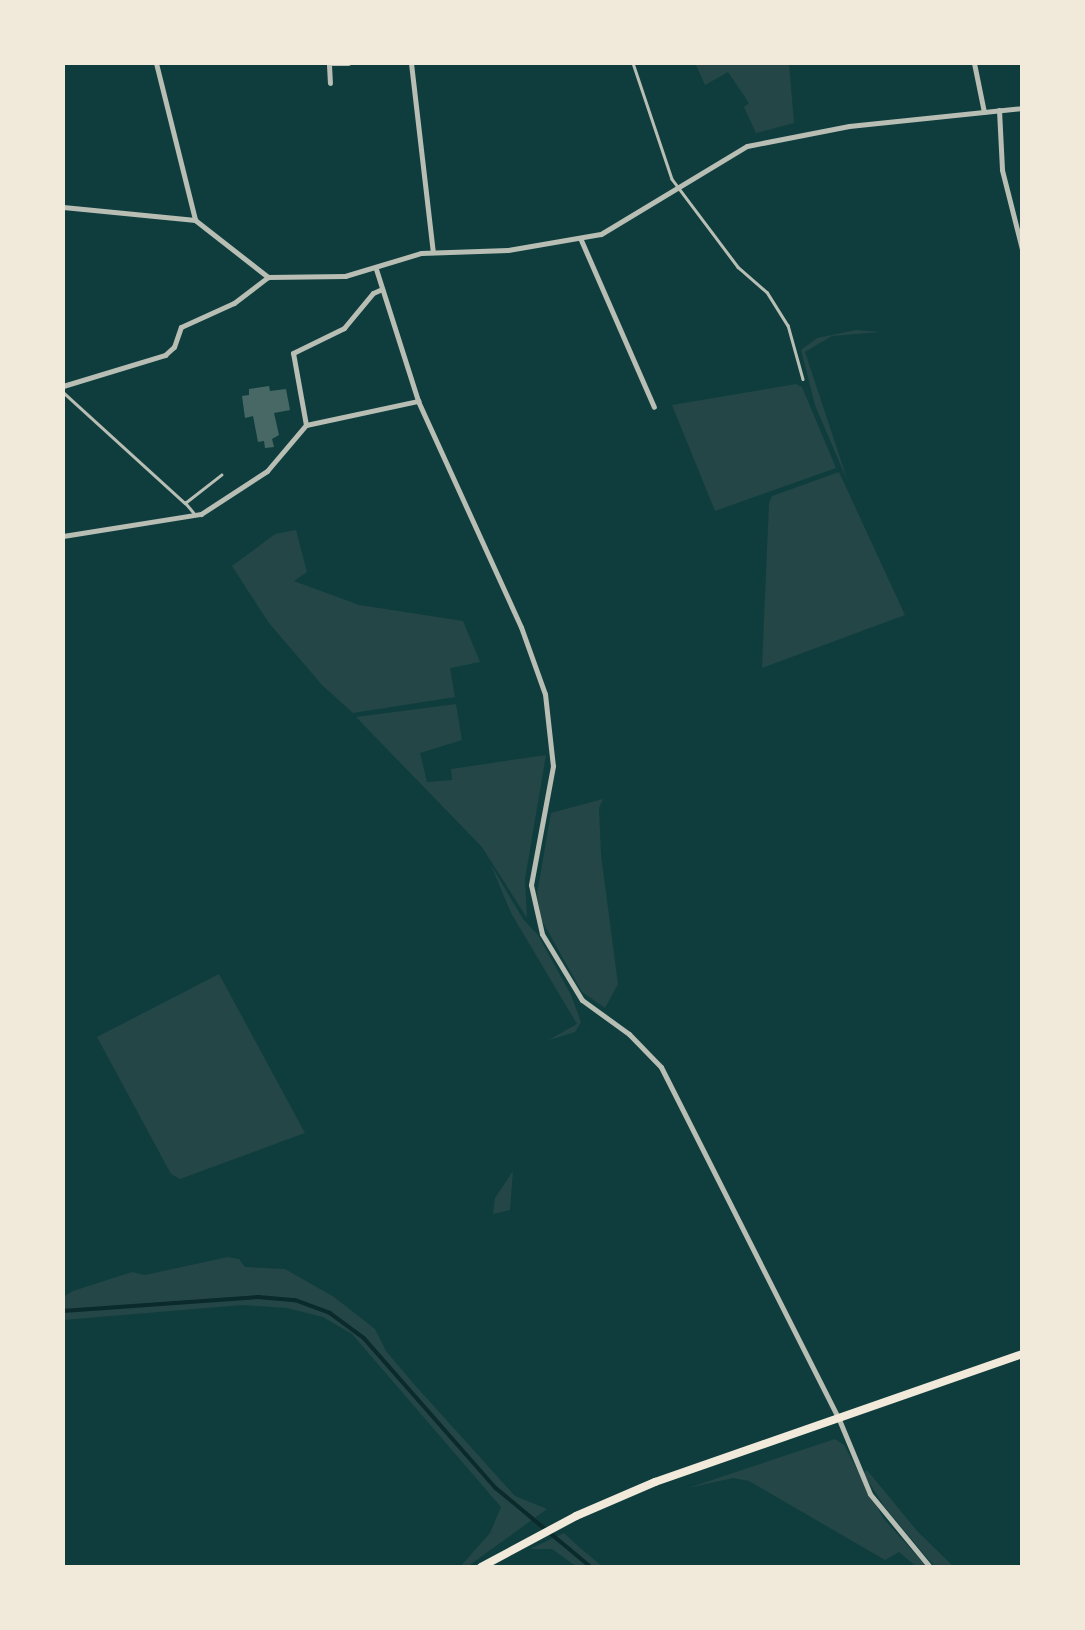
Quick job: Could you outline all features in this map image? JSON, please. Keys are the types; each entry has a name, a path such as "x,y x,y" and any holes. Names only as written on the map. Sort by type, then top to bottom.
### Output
{"main road":[{"path":"481,1567 558,1526 667,1477 1022,1354"}],"street":[{"path":"156,63 195,220"},
{"path":"330,83 329,64 348,63"},
{"path":"411,63 433,252"},
{"path":"974,63 984,112"},
{"path":"63,207 195,220 268,277 306,279 376,269 433,252 508,250 581,240 601,234 747,146 849,126 1022,108"},
{"path":"999,110 1002,170 1022,249"},
{"path":"581,240 654,407"},
{"path":"376,269 418,401 536,662 553,743 550,789 533,866 532,904 542,934 582,1000 629,1034 661,1067 838,1417 870,1494 930,1567"},
{"path":"63,386 165,355 174,347 181,327 234,303 268,277"},
{"path":"306,425 293,353 344,328 373,293 382,289"},
{"path":"63,536 195,515 267,471 306,425 418,401"}],"lane":[{"path":"633,63 678,188 738,267 767,292 788,326 803,379"},
{"path":"63,392 195,515"},
{"path":"185,503 221,475"}],"shaded area":[{"path":"695,63 789,63 794,123 756,133 744,107 749,103 728,72 705,85"},
{"path":"856,330 880,332 832,336 805,352 848,482 815,405 801,350 817,338"},
{"path":"796,384 802,387 836,468 715,511 672,405"},
{"path":"839,472 905,615 762,668 769,503 772,496"},
{"path":"296,530 307,572 294,581 359,605 463,621 480,662 450,668 455,697 353,713 322,685 269,623 232,566 275,534"},
{"path":"456,704 462,740 420,753 427,782 452,780 451,769 546,755 525,879 527,918 482,847 356,717"},
{"path":"603,799 599,808 601,855 618,984 605,1008 582,992 541,919 537,894 551,813"},
{"path":"491,865 523,919 538,935 571,995 581,1022 575,1032 549,1040 577,1024 511,913"},
{"path":"219,974 305,1133 180,1179 171,1174 97,1037"},
{"path":"513,1171 510,1210 493,1214 495,1198"},
{"path":"228,1257 239,1259 245,1267 285,1269 334,1297 375,1329 386,1351 515,1496 547,1509 467,1567 460,1567 490,1533 501,1507 352,1334 323,1317 287,1308 242,1305 63,1320 63,1297 73,1291 132,1272 145,1275"},
{"path":"835,1439 844,1445 883,1518 927,1567 917,1567 899,1552 885,1560 749,1481 733,1478 688,1488"},
{"path":"867,1470 918,1532 954,1567 936,1567 927,1558 884,1506 863,1473"},
{"path":"564,1533 603,1567 577,1567 552,1549 530,1549"}],"building":[{"path":"269,386 270,391 286,389 290,410 274,413 279,435 272,439 274,447 265,448 264,441 258,442 253,416 245,418 242,396 249,395 249,389"}],"waterway":[{"path":"63,1311 258,1297 295,1300 330,1313 364,1338 496,1488 591,1567"}]}
